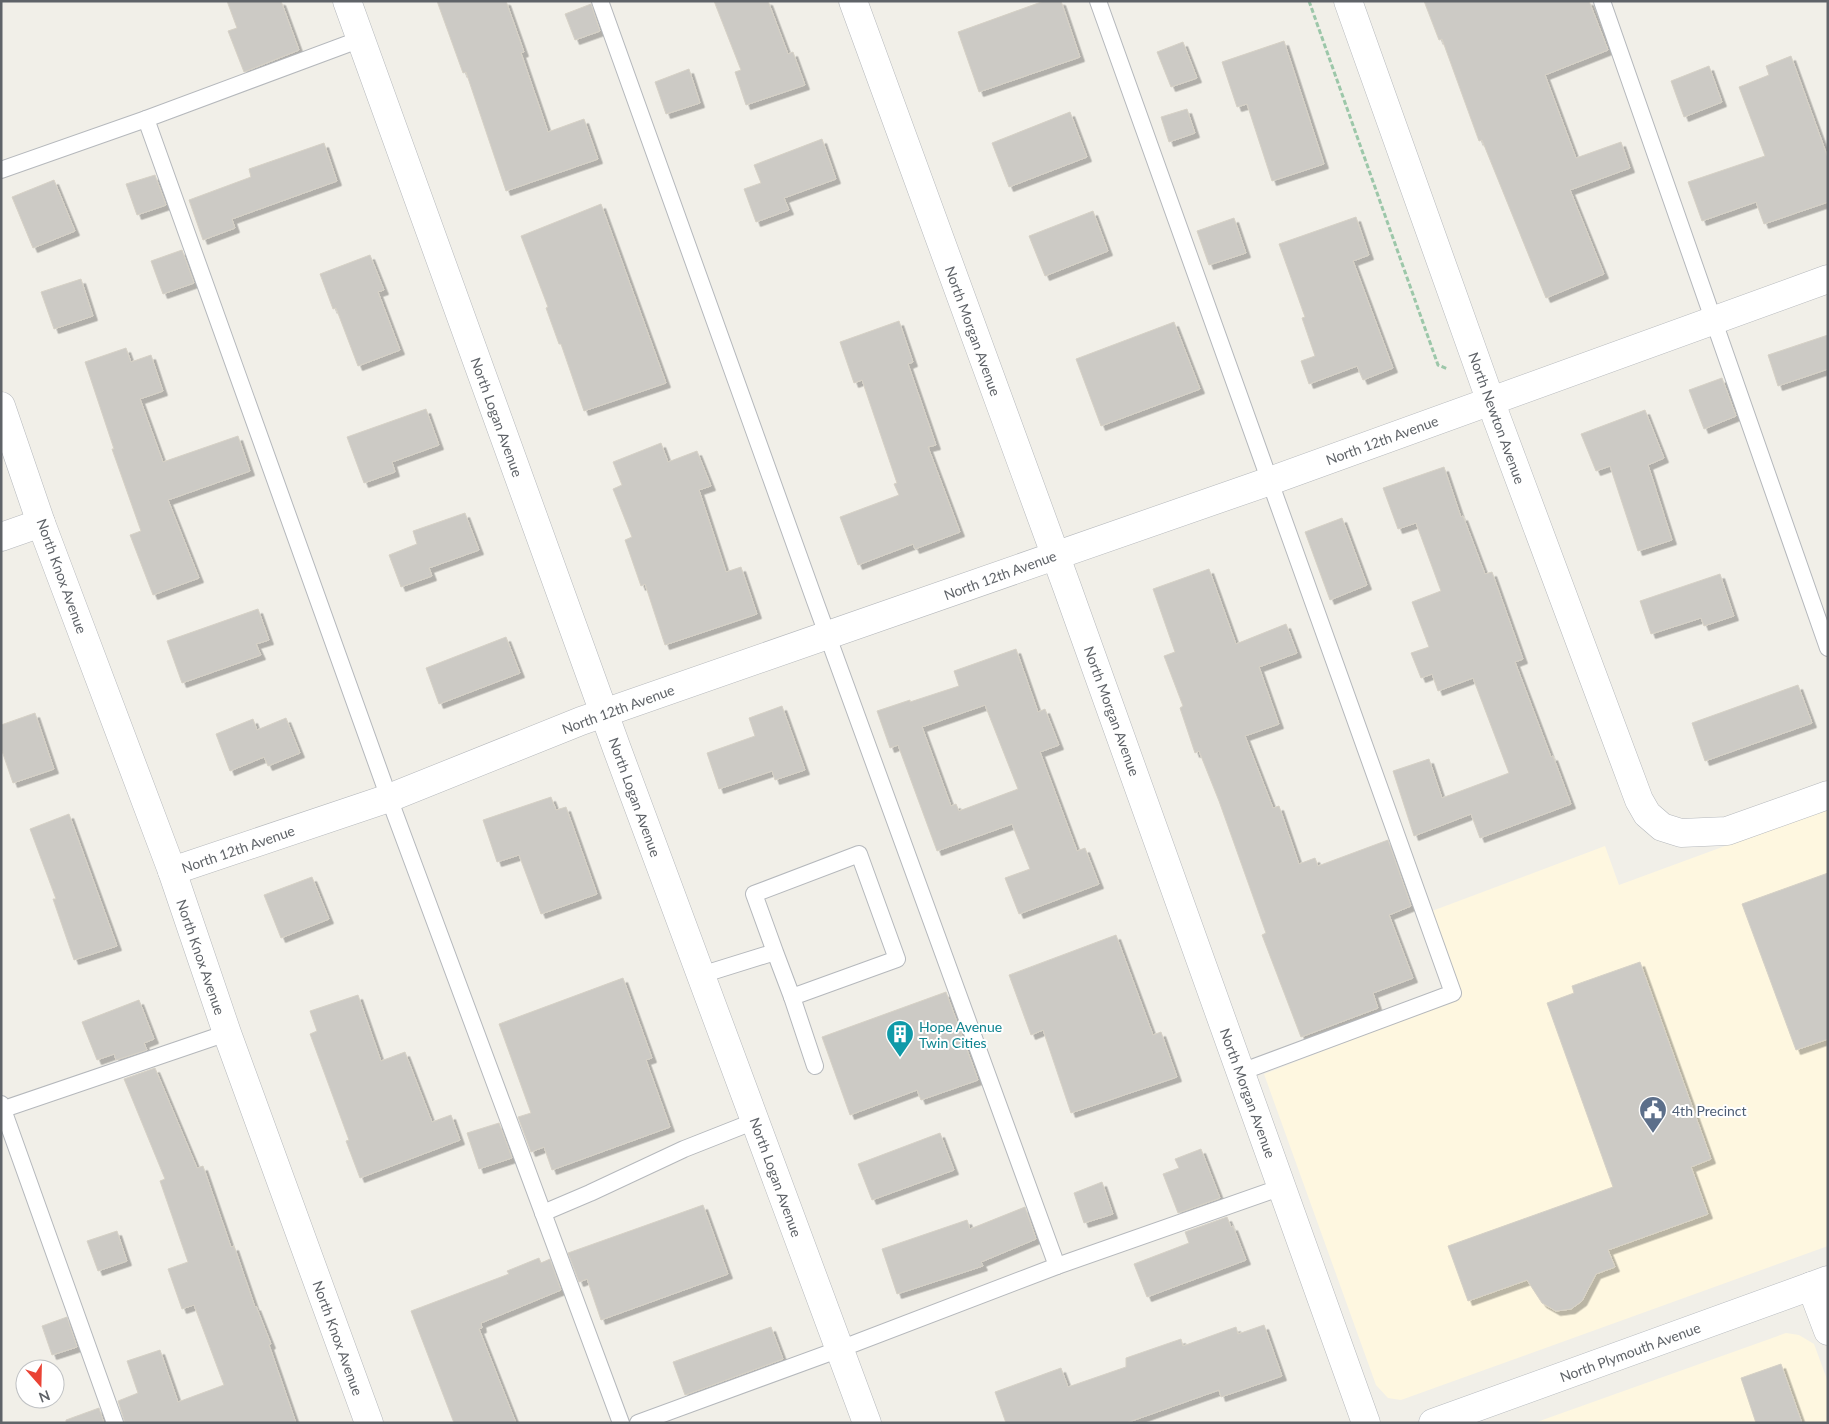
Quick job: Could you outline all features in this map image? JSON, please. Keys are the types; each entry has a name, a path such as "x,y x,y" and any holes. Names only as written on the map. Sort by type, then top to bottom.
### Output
{"street":[{"name":"North Logan Avenue","path":"347,1 604,713 867,1423"},
{"name":"North Morgan Avenue","path":"853,1 1055,555 1366,1423"},
{"name":"North Newton Avenue","path":"1348,1 1490,401 1639,800 1647,814 1662,827 1681,833 1727,831 1828,795"},
{"name":"North 12th Avenue","path":"172,871 389,798 604,713 1270,481 1828,279"},
{"name":"North Knox Avenue","path":"1,406 41,523 172,871 227,1033 369,1423"},
{"path":"1,537 41,523"},
{"path":"1820,1283 1828,1331"},
{"name":"North Plymouth Avenue","path":"1433,1423 1820,1283"}],"lane":[{"path":"600,1 827,635 1057,1266"},
{"path":"1098,1 1453,994 1241,1072"},
{"path":"1602,1 1828,648"},
{"path":"1,170 146,119 361,39"},
{"path":"146,119 389,798 621,1423"},
{"path":"792,997 897,959 859,854 754,894 815,1066"},
{"path":"701,975 775,952"},
{"path":"115,1423 2,1108 227,1033"},
{"path":"543,1213 590,1194 684,1149 755,1121"},
{"path":"638,1423 840,1349 1057,1266 1282,1187"}],"path":[{"path":"1309,1 1438,365 1453,370"}],"shaded area":[{"path":"1828,808 1828,1246 1401,1400 1388,1398 1376,1385 1264,1074 1462,997 1432,911 1605,846 1619,885"},
{"path":"1786,1333 1799,1335 1814,1344 1828,1382 1828,1423 1534,1423"}],"building":[{"path":"227,1 281,1 299,50 244,72 228,31 237,28"},
{"path":"437,1 506,1 524,52 521,53 548,132 584,119 598,159 506,191 466,72 463,73"},
{"path":"714,1 768,1 788,54 793,52 805,85 746,105 735,72 741,70"},
{"path":"1044,1 1061,1 1080,57 979,92 958,32"},
{"path":"1424,1 1589,1 1608,50 1545,75 1576,158 1621,142 1630,168 1570,190 1604,274 1546,298 1482,140 1479,141 1442,39 1439,40"},
{"path":"591,4 600,31 575,40 565,14"},
{"path":"1284,41 1324,164 1272,181 1247,104 1237,107 1222,62"},
{"path":"1183,42 1197,78 1171,87 1157,52"},
{"path":"1791,56 1828,158 1828,202 1764,224 1756,202 1702,221 1688,182 1765,156 1739,87 1769,75 1766,66"},
{"path":"1709,66 1722,102 1684,117 1671,81"},
{"path":"689,69 700,103 666,114 655,82"},
{"path":"1187,109 1195,133 1169,142 1161,117"},
{"path":"1070,112 1087,157 1009,187 992,143"},
{"path":"822,139 836,179 784,198 789,210 756,222 744,189 761,183 754,165"},
{"path":"324,143 337,181 232,219 235,228 203,240 189,200 251,177 249,169"},
{"path":"155,175 166,205 137,215 126,184"},
{"path":"54,180 75,231 33,248 12,197"},
{"path":"601,204 666,383 584,411 521,236"},
{"path":"1093,211 1108,251 1045,276 1029,236"},
{"path":"1356,217 1369,255 1353,261 1393,368 1363,380 1357,366 1309,384 1301,361 1315,356 1302,318 1305,317 1279,244"},
{"path":"1234,218 1246,253 1209,265 1197,231"},
{"path":"182,250 194,283 163,294 151,261"},
{"path":"370,255 384,290 378,292 400,350 358,366 336,308 333,309 320,274"},
{"path":"81,279 93,316 54,329 41,292"},
{"path":"899,321 913,362 908,364 936,445 928,447 960,532 915,549 913,544 858,565 840,517 899,495 894,484 897,483 862,380 854,383 840,342"},
{"path":"1174,322 1200,389 1101,426 1076,359"},
{"path":"1828,335 1828,369 1778,386 1768,355"},
{"path":"126,348 131,362 151,355 163,391 140,399 163,462 238,436 250,471 168,500 199,578 153,595 130,535 141,531 112,449 114,449 85,362"},
{"path":"1722,378 1736,416 1704,429 1689,390"},
{"path":"426,409 439,445 392,462 395,472 364,483 347,437"},
{"path":"1645,410 1664,458 1648,465 1672,540 1638,551 1610,466 1596,471 1581,434"},
{"path":"661,443 668,462 697,451 711,486 699,490 726,572 741,567 757,614 665,645 645,584 641,586 625,540 632,537 613,489 622,485 613,462"},
{"path":"1444,467 1461,517 1463,516 1485,574 1492,572 1523,659 1515,662 1571,804 1480,838 1471,814 1414,836 1393,771 1429,759 1442,798 1509,773 1473,678 1438,691 1432,674 1421,678 1411,653 1429,647 1412,602 1441,591 1416,523 1398,529 1383,488"},
{"path":"465,513 479,550 429,568 432,576 401,587 389,555 417,544 413,531"},
{"path":"1342,518 1367,585 1330,600 1305,532"},
{"path":"1209,569 1236,644 1286,624 1297,653 1259,667 1279,724 1245,736 1273,808 1279,806 1299,864 1315,858 1318,866 1388,840 1411,906 1389,915 1413,978 1373,993 1378,1008 1301,1037 1262,935 1266,933 1219,801 1199,751 1195,753 1180,708 1183,706 1164,656 1175,652 1153,589"},
{"path":"1720,574 1734,616 1704,626 1701,618 1651,634 1640,601"},
{"path":"258,609 269,640 256,644 261,655 182,683 167,641"},
{"path":"506,637 520,673 439,704 426,668"},
{"path":"1016,649 1038,712 1045,709 1059,745 1040,752 1077,851 1085,848 1099,884 1019,914 1005,878 1030,869 1012,824 937,851 898,745 890,748 877,711 959,686 954,671","holes":["985,705 1018,789 959,811 956,804 951,806 922,727"]},
{"path":"1798,685 1812,723 1705,761 1692,723"},
{"path":"782,706 805,770 775,780 772,771 719,789 707,753 755,736 749,718"},
{"path":"35,713 54,769 13,783 1,748 1,725"},
{"path":"286,718 300,753 268,766 264,757 230,771 216,734 253,719 257,730"},
{"path":"551,797 556,810 566,807 597,894 541,914 519,855 497,862 483,820"},
{"path":"69,814 117,946 74,960 53,899 56,899 30,829"},
{"path":"1828,873 1828,1039 1796,1050 1742,904"},
{"path":"312,877 329,919 281,938 264,895"},
{"path":"1116,935 1153,1035 1161,1032 1177,1077 1071,1113 1043,1030 1031,1035 1009,975"},
{"name":"4th Precinct","path":"1640,962 1711,1159 1691,1167 1708,1214 1608,1250 1615,1267 1596,1274 1582,1301 1571,1309 1556,1311 1542,1303 1527,1280 1468,1301 1448,1246 1613,1187 1547,1003 1574,993 1572,986"},
{"path":"623,978 652,1058 646,1060 670,1127 552,1170 544,1147 531,1152 518,1117 531,1113 499,1024"},
{"name":"Hope Avenue Twin Cities","path":"946,992 978,1080 921,1100 917,1090 850,1115 822,1037"},
{"path":"358,995 381,1061 405,1052 432,1122 451,1115 460,1140 360,1178 346,1141 349,1140 310,1034 317,1031 310,1011"},
{"path":"139,1000 154,1039 144,1043 147,1050 116,1060 114,1054 97,1060 82,1022"},
{"path":"155,1068 197,1168 203,1166 231,1247 234,1246 255,1307 271,1344 269,1345 296,1423 125,1423 118,1401 138,1393 127,1361 160,1350 178,1402 224,1385 194,1305 182,1309 168,1269 188,1262 160,1181 165,1179 124,1079"},
{"path":"499,1123 512,1158 479,1169 467,1133"},
{"path":"940,1133 954,1170 872,1200 858,1164"},
{"path":"1201,1149 1220,1198 1178,1213 1163,1174 1179,1168 1175,1159"},
{"path":"1102,1182 1113,1214 1084,1223 1074,1193"},
{"path":"703,1205 728,1274 601,1320 587,1279 579,1282 568,1253"},
{"path":"1025,1207 1036,1239 981,1262 983,1266 897,1294 882,1249 967,1220 970,1229"},
{"path":"1227,1217 1231,1227 1233,1226 1246,1260 1147,1297 1134,1264 1189,1243 1185,1232"},
{"path":"117,1231 127,1261 98,1271 87,1241"},
{"path":"539,1258 541,1263 550,1259 561,1290 481,1323 482,1328 479,1329 516,1423 454,1423 411,1311 509,1274 507,1271"},
{"path":"67,1317 77,1347 52,1355 42,1326"},
{"path":"1264,1325 1282,1376 1221,1397 1219,1390 1126,1423 1006,1423 995,1392 1061,1368 1068,1387 1126,1367 1126,1358 1181,1339 1183,1346 1236,1327 1238,1334"},
{"path":"771,1327 783,1359 685,1395 673,1362"},
{"path":"1781,1364 1802,1423 1756,1423 1741,1378"},
{"path":"99,1408 104,1423 66,1423 66,1420"}],"place":[{"name":"Hope Avenue Twin Cities","path":"900,1058"},
{"name":"4th Precinct","path":"1653,1134"}]}
